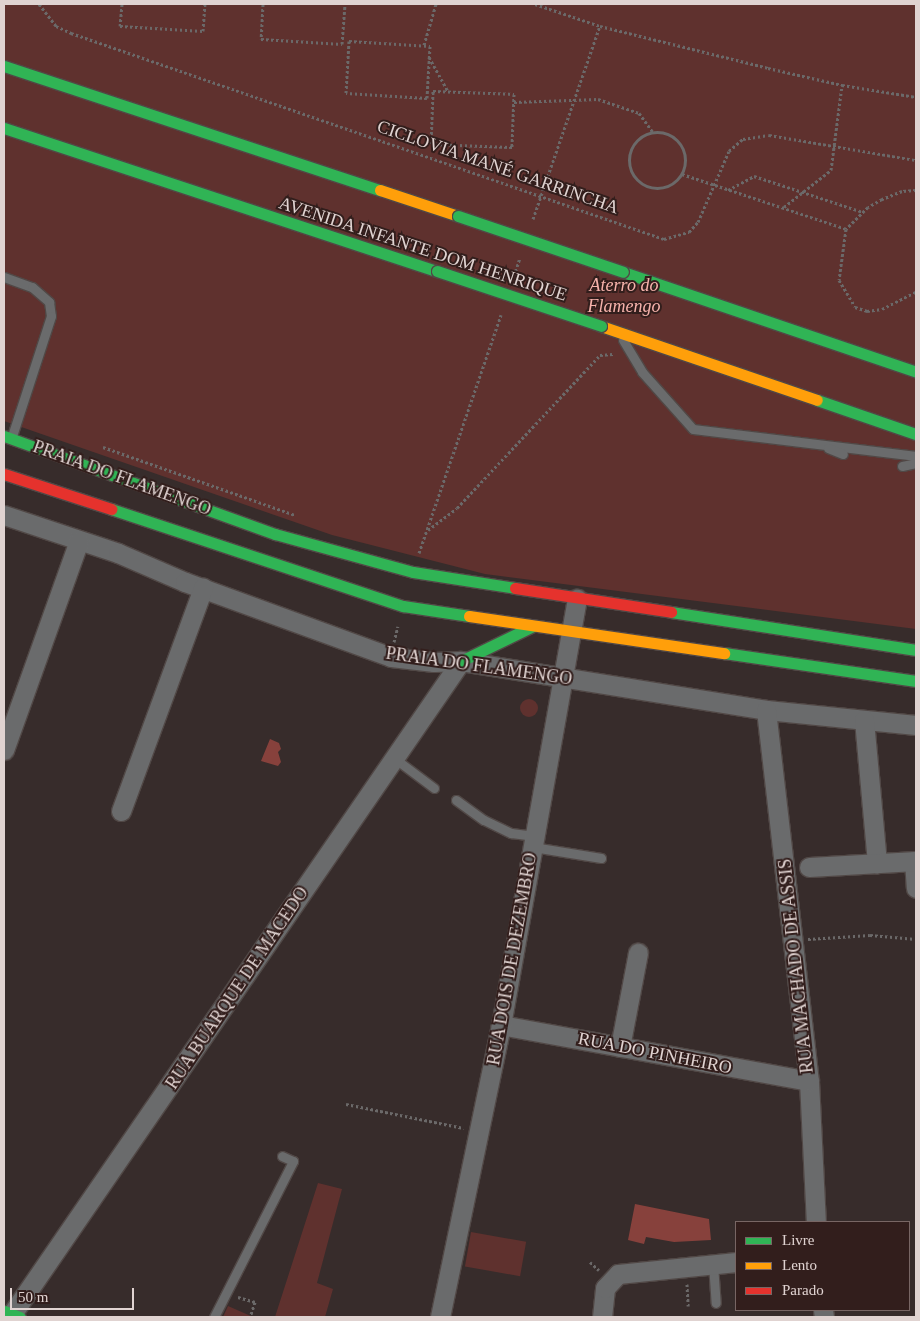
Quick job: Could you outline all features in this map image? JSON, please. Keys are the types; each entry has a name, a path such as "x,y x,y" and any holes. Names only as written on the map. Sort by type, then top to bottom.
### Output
{"main road":[{"path":"4,66 458,216 916,372"},
{"name":"AVENIDA INFANTE DOM HENRIQUE","path":"4,128 618,331 916,434"},
{"name":"PRAIA DO FLAMENGO","path":"8,437 275,534 413,572 916,650"},
{"name":"PRAIA DO FLAMENGO","path":"4,474 403,606 916,681"},
{"path":"461,661 533,626"}],"street":[{"name":"PRAIA DO FLAMENGO","path":"4,515 118,553 203,588 390,656 434,662 461,661 564,676 766,710 916,724"},
{"path":"4,750 79,541"},
{"path":"121,810 203,588"},
{"name":"RUA DOIS DE DEZEMBRO","path":"440,1317 501,1025 578,599"},
{"name":"RUA BUARQUE DE MACEDO","path":"12,1314 461,661"},
{"name":"RUA MACHADO DE ASSIS","path":"766,710 795,940 809,1081 816,1221"},
{"path":"864,720 876,863"},
{"path":"809,867 915,861 916,888"},
{"path":"620,1047 638,952"},
{"name":"RUA DO PINHEIRO","path":"501,1025 809,1081"},
{"path":"602,1317 602,1298 609,1280 618,1274 735,1262"}],"lane":[{"path":"4,278 32,288 49,302 51,316 8,437"},
{"path":"618,331 642,372 693,429 916,456"},
{"path":"824,445 843,454"},
{"path":"902,466 916,463"},
{"path":"394,758 434,788"},
{"path":"456,800 484,820 511,833 534,842 601,858"},
{"path":"214,1317 292,1161 282,1156"},
{"path":"713,1264 716,1303"}],"path":[{"name":"CICLOVIA MANÉ GARRINCHA","path":"39,4 56,26 71,33 542,195 664,239 689,232 706,206 729,151 743,139 769,135 834,148 916,160"},
{"path":"122,4 120,26 203,32 205,4"},
{"path":"263,4 261,39 342,44 345,4"},
{"path":"424,45 436,4"},
{"path":"535,4 600,26 842,85 916,97"},
{"path":"537,206 600,26"},
{"path":"343,40 430,46 427,98 346,93 349,41"},
{"path":"429,57 449,91"},
{"path":"783,207 805,192 831,170 842,85"},
{"path":"433,91 449,91 514,94 512,147 430,144 433,91"},
{"path":"427,94 433,95"},
{"path":"514,102 575,98 598,99 639,113 653,132"},
{"path":"653,132 671,135 683,148 686,166 682,174 669,186 652,189 637,180 629,164 632,147 645,134 653,132"},
{"path":"682,174 713,186 783,207 846,229"},
{"path":"728,191 754,176 863,212"},
{"path":"916,190 902,191 882,199 863,212 846,229 840,256 839,280 855,307 867,311 882,309 916,292"},
{"path":"427,530 457,508 600,355 630,352"},
{"path":"413,572 482,372"},
{"path":"101,446 305,519"},
{"path":"409,552 428,556"},
{"path":"795,940 870,935 916,939"},
{"path":"346,1104 479,1131"},
{"path":"227,1292 255,1302 250,1317"}],"green space":[{"name":"Aterro do Flamengo","path":"4,4 916,4 916,629 485,574 332,535 4,421"},
{"path":"529,699 535,702 538,708 535,714 529,717 523,714 520,708 523,702"},
{"path":"318,1183 342,1189 317,1283 333,1289 325,1317 275,1317"},
{"path":"471,1232 526,1242 520,1276 465,1266"},
{"path":"228,1306 253,1317 223,1317"}],"shaded area":[{"path":"270,739 279,743 281,749 278,752 281,762 278,766 261,761"},
{"path":"635,1204 709,1219 711,1240 674,1242 646,1237 644,1244 628,1240"}],"traffic: fast":[{"path":"4,66 380,190"},
{"path":"4,128 437,271"},
{"path":"458,216 623,272"},
{"path":"437,271 601,326"},
{"path":"623,272 916,372"},
{"path":"817,400 916,434"},
{"path":"4,436 275,534 413,572 515,588"},
{"path":"111,509 403,606 469,616"},
{"path":"671,612 916,650"},
{"path":"461,661 533,626"},
{"path":"724,653 916,681"},
{"path":"4,1311 20,1317"}],"traffic: slow":[{"path":"380,190 458,216"},
{"path":"601,326 817,400"},
{"path":"469,616 724,653"}],"traffic: jam":[{"path":"4,474 111,509"},
{"path":"515,588 671,612"}]}
